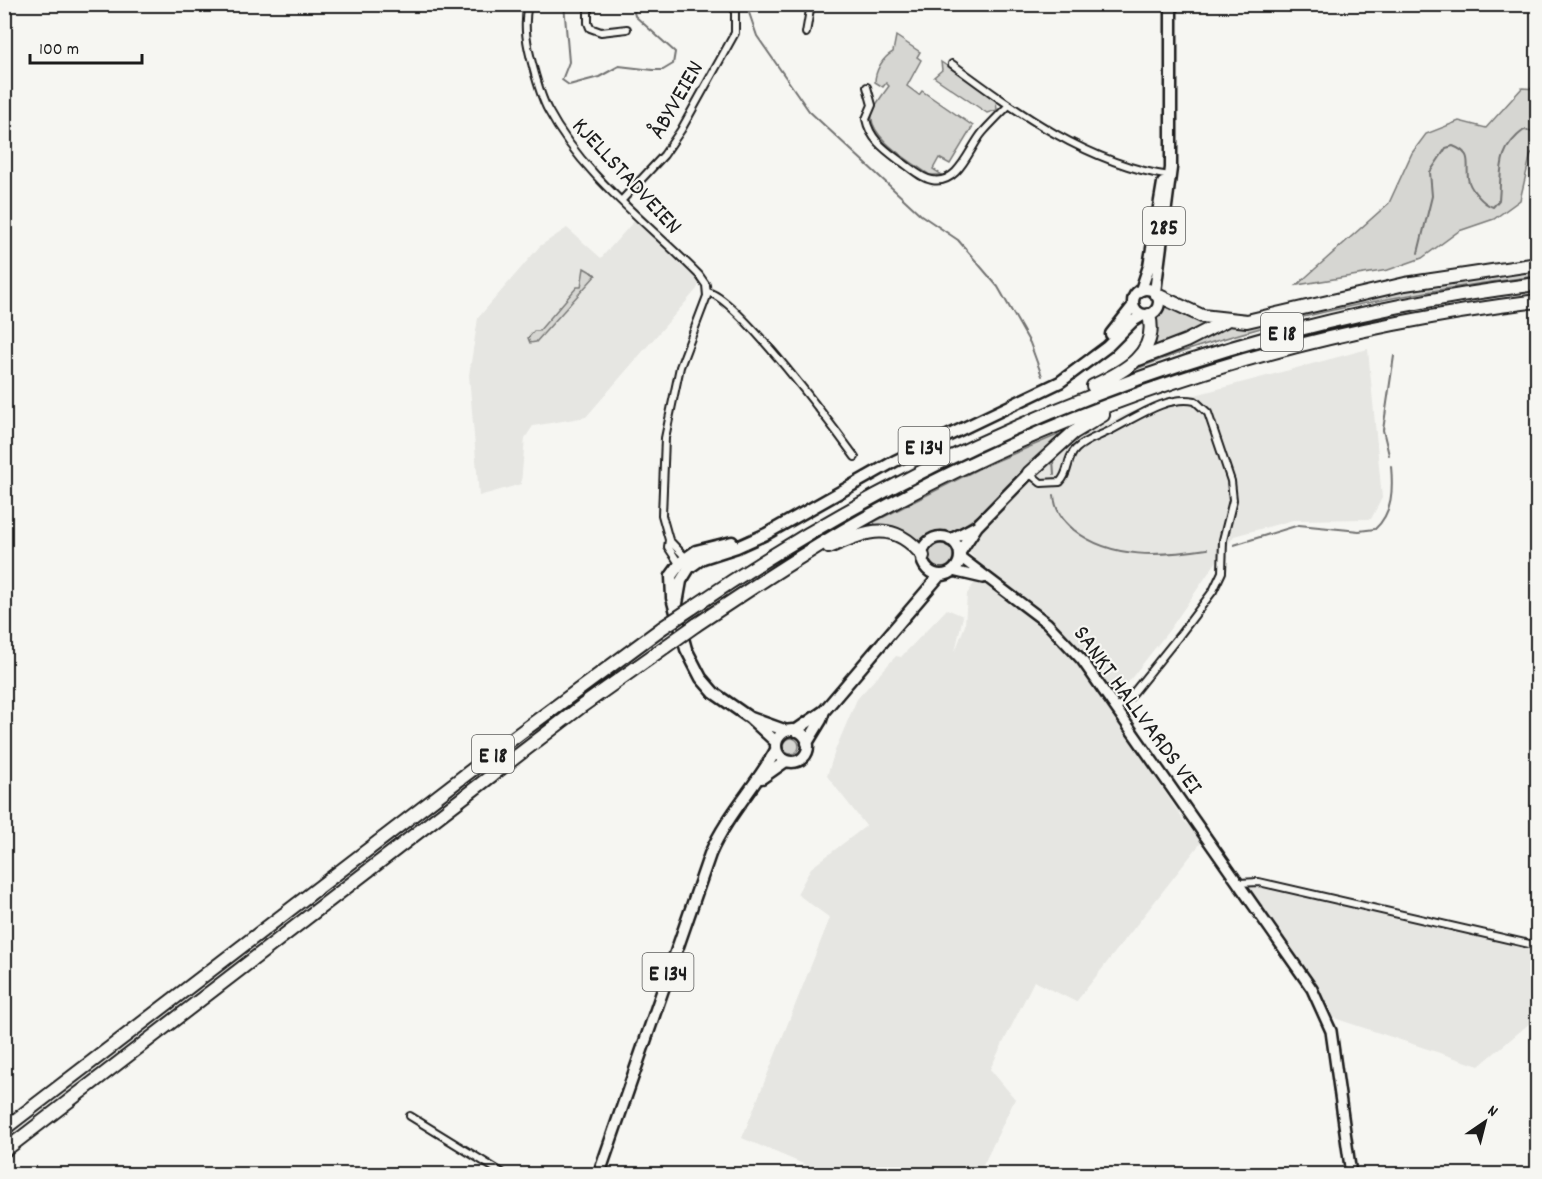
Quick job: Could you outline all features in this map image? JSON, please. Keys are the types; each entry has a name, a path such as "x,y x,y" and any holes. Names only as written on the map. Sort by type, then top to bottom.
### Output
{"highway":[{"name":"E 18","path":"1156,294 1196,314 1226,320 1262,318 1405,284 1538,264"},
{"name":"E 18","path":"4,1129 662,628 769,556 882,490 1036,416 1166,367 1282,333 1407,304 1538,284"},
{"name":"E 18","path":"4,1151 582,706 781,568 939,479 1028,438 1154,388 1281,349 1361,330 1538,301"},
{"path":"1137,360 1151,339 1146,315"},
{"name":"E 18","path":"1036,416 1057,400 1105,380 1137,360 1186,341 1226,320"},
{"name":"E 18","path":"1029,473 1081,427 1106,413 1139,401 1154,388"},
{"name":"E 18","path":"781,568 798,565 845,541 882,531 902,535 925,561"}],"main road":[{"name":"285","path":"1156,294 1169,160 1171,4"},
{"name":"285","path":"1141,290 1151,258 1167,176"},
{"path":"1133,306 1146,315 1158,309 1156,294 1141,290"},
{"name":"E 134","path":"1099,352 1133,306 1133,298 1141,290"},
{"name":"E 134","path":"685,563 772,531 921,447 1050,388 1080,369 1133,321 1146,315"},
{"name":"E 18","path":"953,571 977,526 1029,473"},
{"name":"E 18","path":"940,575 925,561 930,542 938,538 950,540 977,526"},
{"path":"950,540 960,555"},
{"name":"SANKT HALLVARDS VEI","path":"960,555 986,579 1021,602 1054,630 1093,675 1312,989 1325,1013 1333,1043 1351,1174"},
{"path":"917,598 925,561"},
{"path":"685,563 678,588 676,609 686,650 701,678 722,699 750,718 776,746 786,761"},
{"path":"791,731 824,711 917,598 940,575 953,571"},
{"name":"SANKT HALLVARDS VEI","path":"953,571 986,579"},
{"path":"807,743 824,711"},
{"path":"750,718 803,735 807,743"},
{"name":"E 134","path":"599,1174 710,854 730,816 758,780 776,746 791,731"},
{"name":"E 134","path":"758,780 786,761 802,758 806,753 807,743"}],"street":[{"name":"KJELLSTADVEIEN","path":"528,4 524,23 526,37 547,108 566,138 622,200 699,275 707,292 718,296 726,303 778,360 825,415 855,457"},
{"path":"588,4 590,28 601,32 627,29"},
{"name":"ÅBYVEIEN","path":"622,200 664,155 681,130 735,33 735,4"},
{"path":"806,33 811,4"},
{"path":"952,64 1009,105 1079,146 1124,164 1167,176"},
{"path":"867,87 872,105 866,118 872,136 887,151 923,177 933,180 942,180 956,171 981,133 1009,105"},
{"path":"685,563 668,547 669,540 662,507 668,421 680,367 707,292"},
{"path":"1029,473 1041,483 1053,484 1065,476 1073,452 1089,440 1161,406 1177,401 1195,401 1202,404 1208,413 1233,492 1223,540 1222,572 1219,581 1145,679 1117,708"},
{"path":"669,540 685,563"},
{"path":"1238,883 1259,882 1538,946"},
{"path":"410,1116 504,1174"}],"shaded area":[{"path":"896,36 920,52 917,57 921,60 907,86 919,95 922,91 973,126 950,164 939,158 933,169 942,175 930,175 902,156 875,129 872,119 873,110 889,86 886,83 883,87 875,82 876,73 883,61 893,52"},
{"path":"941,62 996,99 997,110 987,113 934,77 942,70"},
{"path":"1522,88 1537,89 1538,154 1531,153 1520,200 1494,219 1459,231 1422,258 1388,270 1297,285 1389,203 1412,153 1426,134 1459,121 1486,128"},
{"path":"636,219 697,270 699,284 697,289 586,417 533,426 525,438 521,484 479,496 469,375 478,318 540,246 567,228 601,258"},
{"path":"584,268 596,275 536,342 530,343 528,338 534,331 539,331 577,287 581,287"},
{"path":"1537,268 1537,276 1383,300 1279,323 1228,337 1131,371 1142,361 1221,326 1393,290"},
{"path":"1163,302 1212,322 1194,333 1151,350 1156,341 1157,319"},
{"path":"1368,349 1382,498 1371,519 1293,520 1234,536 1170,629 1119,694 1106,703 1184,821 1203,840 1076,1002 1034,981 990,1069 1015,1099 979,1174 827,1174 742,1138 830,918 797,894 811,868 866,826 827,776 836,748 857,699 896,656 901,657 947,609 963,616 955,652 965,625 967,594 983,570 969,551 984,527 1073,439 1131,412"},
{"path":"1067,431 979,515 954,532 935,533 922,542 892,527 876,528 874,522 980,468"},
{"path":"941,544 949,548 953,556 949,564 941,568 933,564 929,556 933,548"},
{"path":"788,738 794,738 799,746 797,752 788,754 783,749 783,743"},
{"path":"1537,762 1537,845 1532,845 1535,768"},
{"path":"1249,881 1534,941 1537,1017 1479,1066 1331,1017 1236,883"}],"waterway":[{"path":"564,4 569,62 562,80 569,85 599,77 619,66 663,70 673,64 675,52 635,16 634,12 640,4"},
{"path":"746,4 757,36 809,111 921,215 958,240 998,287 1030,343 1042,376"},
{"path":"1418,253 1432,196 1430,172 1446,148 1453,146 1464,152 1471,186 1481,199 1493,207 1499,200 1502,162 1509,146 1524,130 1538,132"},
{"path":"1389,455 1383,430 1394,356"},
{"path":"1053,459 1054,474"},
{"path":"1234,545 1299,525 1359,531 1375,529 1381,523 1388,508 1392,491 1391,466"},
{"path":"1054,495 1058,510 1066,522 1089,540 1104,547 1155,554 1207,549"}]}
